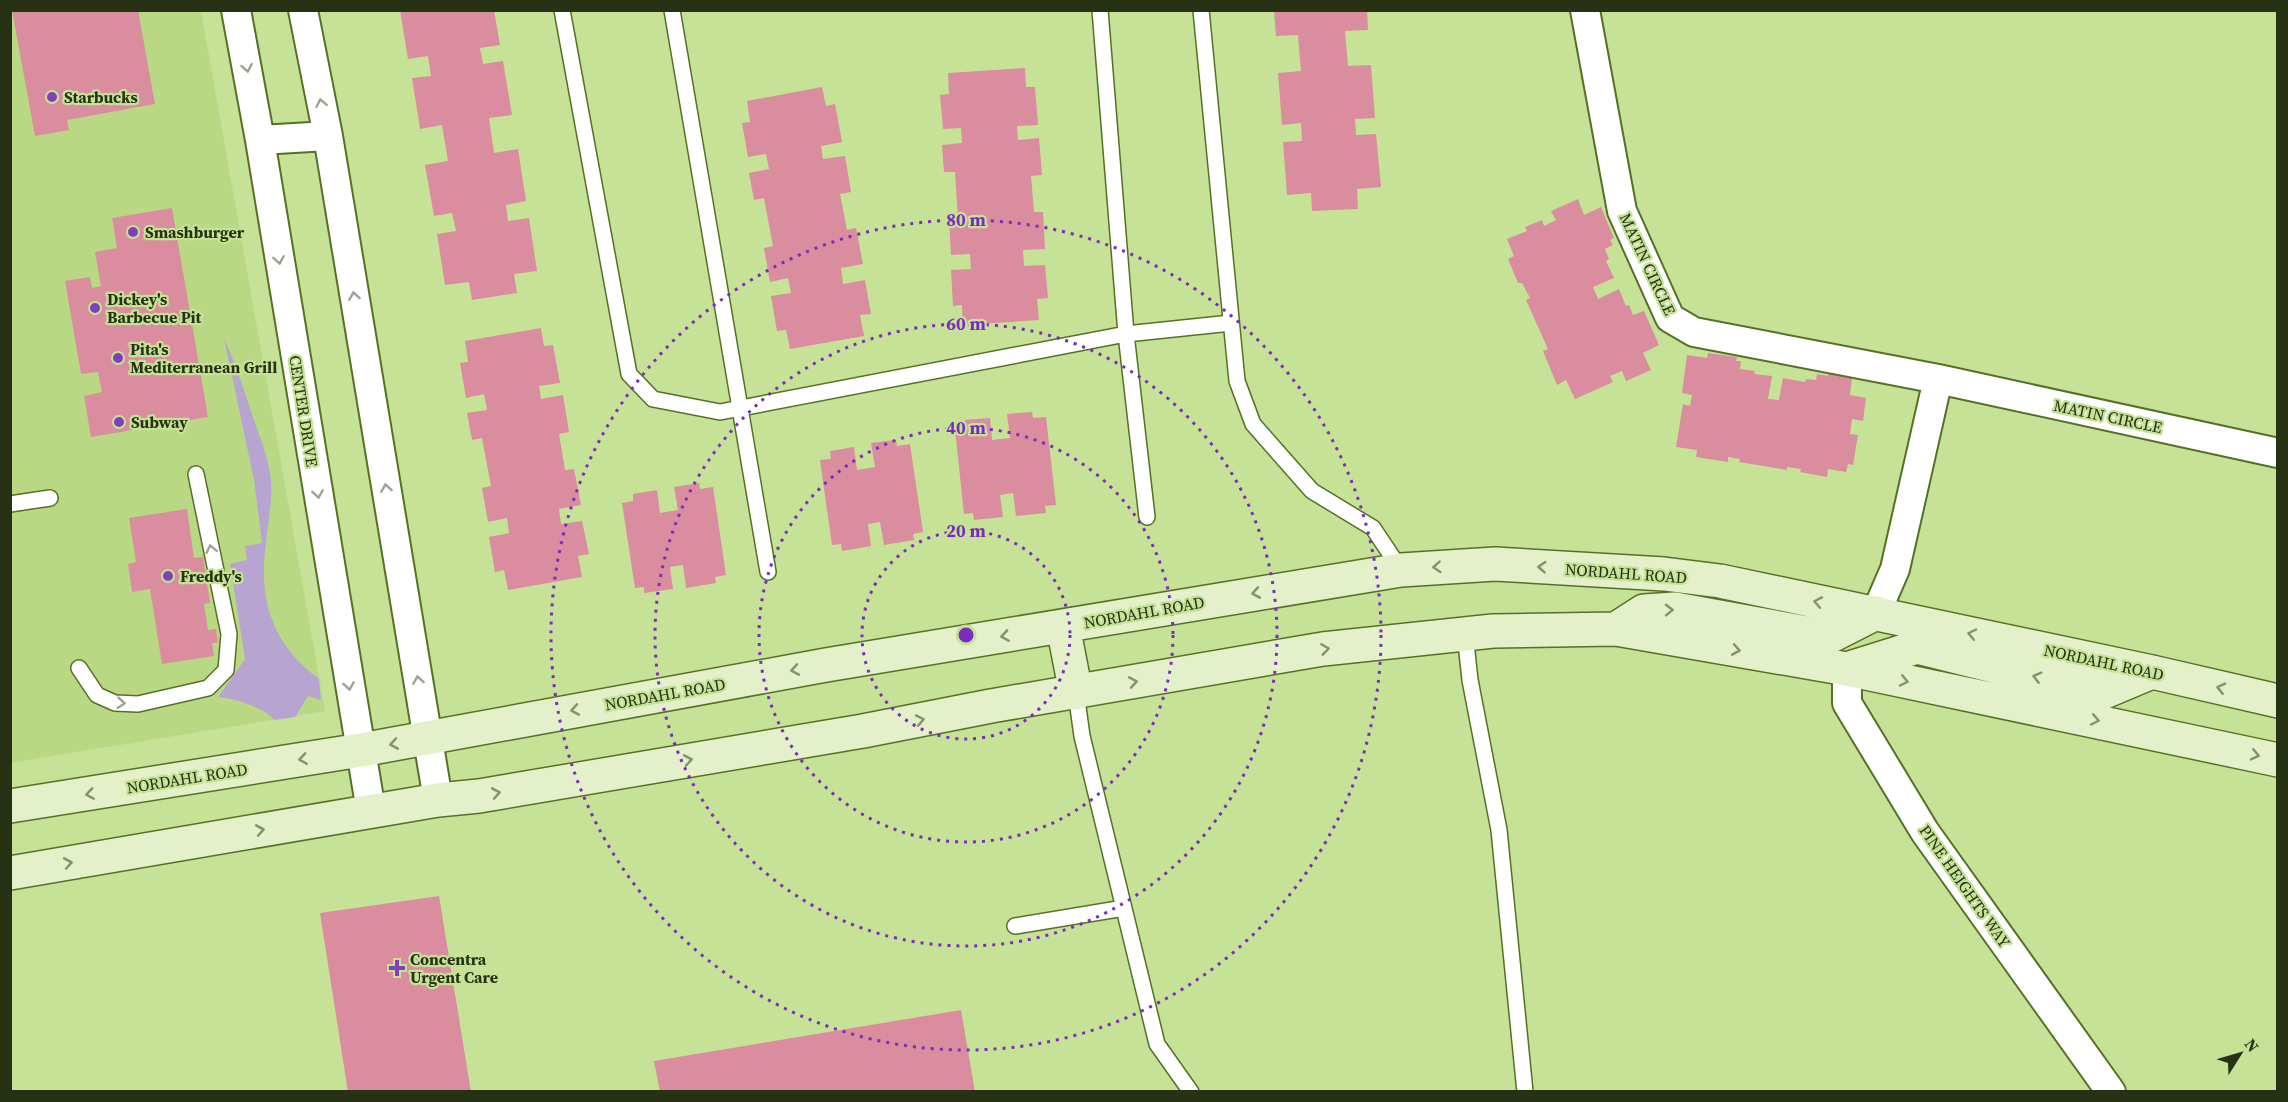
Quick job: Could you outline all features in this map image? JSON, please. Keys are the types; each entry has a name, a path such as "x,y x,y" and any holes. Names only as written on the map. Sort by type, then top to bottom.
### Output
{"main road":[{"name":"NORDAHL ROAD","path":"10,806 361,750 826,665 1401,570 1495,564 1664,574 1720,581 2152,672 2277,701"},
{"path":"1616,629 1644,611 1675,609 1829,636 1876,614"},
{"path":"1063,627 1076,693"},
{"path":"10,873 371,811 491,794 1323,649 1493,631 1616,629 1847,669 2277,760"},
{"path":"1847,669 1917,647 2102,693 2152,672"}],"street":[{"name":"CENTER DRIVE","path":"236,10 260,141 371,811"},
{"path":"303,10 328,136 438,800"},
{"name":"MATIN CIRCLE","path":"1585,10 1622,211 1670,318 1694,332 1938,379 2277,453"},
{"path":"260,141 328,136"},
{"path":"1876,614 1895,569 1938,379"},
{"name":"PINE HEIGHTS WAY","path":"1847,669 1847,703 1924,832 2111,1092"}],"lane":[{"path":"562,10 629,374 652,399 720,412 1126,334 1232,323"},
{"path":"672,10 768,572"},
{"path":"1100,10 1126,334 1148,517"},
{"path":"1201,10 1237,381 1253,424 1312,491 1373,528 1401,570"},
{"path":"79,668 97,695 115,703 126,704 138,704 208,688 226,670 229,634 195,474"},
{"path":"10,504 50,498"},
{"path":"1465,634 1470,680 1499,830 1525,1092"},
{"path":"1076,693 1082,736 1157,1044 1191,1092"},
{"path":"1015,926 1124,908"}],"shaded area":[{"path":"11,11 201,11 325,711 11,763"},
{"path":"224,338 261,439 270,473 271,499 264,563 267,602 279,636 303,665 319,679 321,700 308,696 295,717 274,720 264,711 249,704 218,697 245,659 230,564 247,560 245,546 262,543 254,480"}],"building":[{"path":"12,10 138,10 155,104 67,120 69,130 35,136"},
{"path":"400,10 494,10 500,45 480,48 483,64 503,61 512,115 489,118 494,153 518,149 526,201 506,205 508,221 529,218 537,271 514,274 517,293 472,300 469,282 445,285 437,234 456,231 452,213 434,216 425,165 448,161 442,125 420,129 412,78 431,76 428,56 408,59"},
{"path":"1274,10 1367,10 1368,30 1345,31 1348,66 1371,65 1375,118 1355,119 1356,135 1376,134 1381,187 1357,189 1358,209 1312,211 1311,193 1287,195 1283,142 1302,141 1301,123 1282,125 1278,73 1301,71 1298,35 1276,36"},
{"path":"1025,68 1026,87 1035,87 1038,125 1017,126 1018,140 1039,138 1042,175 1031,176 1034,212 1043,212 1045,249 1023,250 1024,266 1045,265 1048,298 1037,299 1039,320 963,325 962,305 953,306 951,270 971,269 970,254 951,255 949,221 958,220 955,172 944,172 942,145 962,143 961,128 943,129 940,95 949,94 948,73"},
{"path":"822,87 826,106 835,104 842,142 821,146 823,159 845,156 851,192 840,194 847,230 856,228 863,264 841,268 843,284 865,280 871,314 860,315 864,336 790,349 786,330 777,331 771,296 791,293 788,278 770,282 764,248 773,246 764,198 754,200 749,173 769,169 766,154 748,157 742,123 750,122 747,101"},
{"path":"1578,199 1584,215 1601,207 1614,238 1610,240 1613,245 1605,249 1609,259 1606,261 1614,278 1593,287 1598,299 1619,289 1626,306 1629,305 1633,315 1644,311 1659,345 1643,353 1651,370 1626,381 1622,371 1610,376 1613,382 1575,399 1566,380 1557,385 1543,351 1548,349 1526,300 1530,298 1522,283 1518,283 1508,259 1514,256 1507,239 1527,231 1525,227 1542,220 1544,226 1556,220 1551,211"},
{"path":"172,208 208,417 91,437 84,396 102,392 98,372 81,374 65,281 90,277 92,288 101,286 95,252 117,248 112,218"},
{"path":"541,328 544,346 553,345 560,383 539,386 541,399 563,395 569,432 559,434 565,470 574,469 581,505 559,509 561,524 582,521 589,554 578,556 582,577 508,590 504,570 495,572 489,537 509,533 507,518 488,522 482,488 491,486 482,438 472,440 467,413 487,410 484,394 466,398 460,363 468,362 465,341"},
{"path":"1708,353 1737,357 1736,361 1741,361 1740,369 1755,371 1754,374 1772,376 1768,399 1779,400 1783,378 1805,382 1806,379 1816,380 1817,374 1828,376 1828,373 1852,377 1850,395 1866,398 1863,421 1852,419 1850,434 1858,435 1853,465 1848,464 1846,472 1828,469 1827,477 1800,472 1801,469 1787,467 1787,470 1739,462 1740,459 1728,457 1728,462 1696,457 1697,450 1676,447 1683,404 1690,406 1692,395 1682,393 1687,355 1707,358"},
{"path":"1032,412 1033,418 1046,417 1056,505 1045,506 1046,513 1016,516 1013,493 1000,495 1003,517 974,520 973,513 964,514 955,429 966,427 965,420 990,418 992,440 1010,438 1007,414"},
{"path":"896,440 897,446 910,444 923,532 913,534 914,540 884,545 880,522 868,524 871,546 842,551 841,544 832,545 820,460 831,459 830,451 854,447 857,470 875,467 871,443"},
{"path":"699,483 700,489 713,487 726,575 715,577 716,583 686,588 683,565 670,567 673,589 644,593 644,587 635,588 622,503 633,501 633,494 657,490 660,513 678,510 674,487"},
{"name":"Freddy's","path":"187,509 194,558 203,557 210,603 204,604 208,630 216,629 218,643 212,643 214,656 162,664 150,589 132,592 128,564 136,562 129,518"},
{"path":"439,896 471,1092 348,1092 320,913"},
{"path":"961,1010 975,1092 660,1092 654,1061"}],"place":[{"name":"Starbucks","path":"52,97"},
{"name":"Smashburger","path":"133,232"},
{"name":"Dickey's Barbecue Pit","path":"95,308"},
{"name":"Pita's Mediterranean Grill","path":"118,358"},
{"name":"Subway","path":"119,422"},
{"name":"Freddy's","path":"168,576"},
{"name":"Concentra Urgent Care","path":"397,968"}]}
